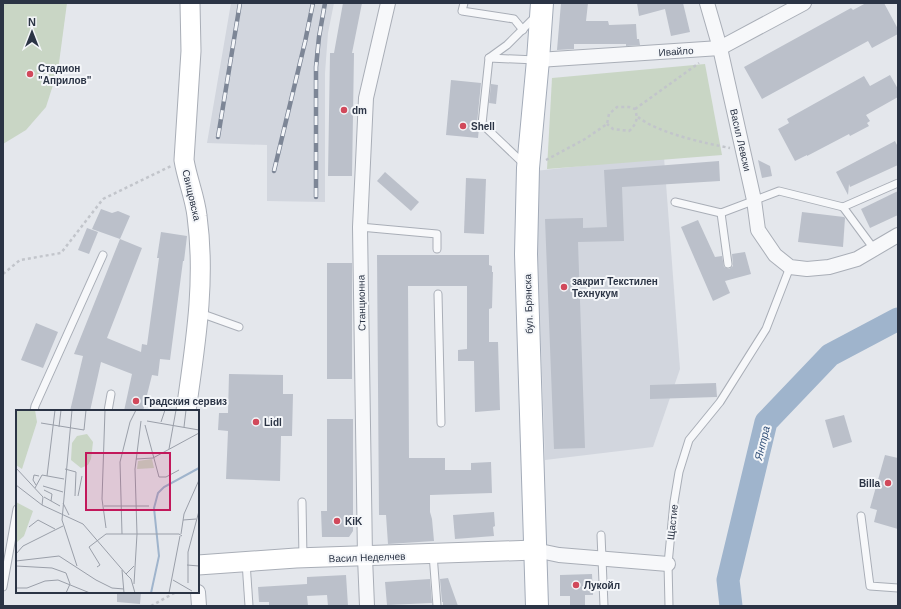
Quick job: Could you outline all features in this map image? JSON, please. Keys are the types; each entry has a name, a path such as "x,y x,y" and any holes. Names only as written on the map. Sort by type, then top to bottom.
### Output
{"main road":[{"name":"бул. Брянска","path":"537,606 526,254 528,168 538,60 541,7"}],"street":[{"name":"Свищовска","path":"186,410 200,313 201,277 198,216 186,175 184,160 191,51 190,3"},
{"name":"Станционна","path":"368,606 365,557 360,227 366,98 388,3"},
{"name":"Васил Левски","path":"707,3 720,48 743,148 754,200 758,230 775,255 790,267"},
{"name":"Ивайло","path":"538,60 720,48 804,3"},
{"path":"790,267 807,269 829,267 858,258 898,235"},
{"name":"Васил Неделчев","path":"199,565 303,558 535,550"},
{"path":"535,550 559,555 668,564"},
{"path":"198,593 199,606"}],"lane":[{"path":"464,3 462,11 514,19 523,30"},
{"path":"528,168 482,124 490,58 523,30 541,7"},
{"path":"490,58 538,60"},
{"path":"675,202 721,214 779,191 843,207 898,183"},
{"path":"843,207 874,249"},
{"path":"721,214 728,264"},
{"path":"360,227 437,234 437,249"},
{"path":"34,410 103,255"},
{"name":"Щастие","path":"669,606 668,564 674,502 679,472 689,440 720,402 766,329 790,267"},
{"path":"438,294 441,423"},
{"path":"200,313 239,327"},
{"path":"108,410 111,394"},
{"path":"302,502 303,558"},
{"path":"3,588 16,515"},
{"path":"861,516 870,586 898,588"},
{"path":"601,535 604,606"},
{"path":"433,554 437,606"},
{"path":"246,562 249,606"}],"path":[{"path":"635,109 720,48"},
{"path":"528,168 585,139 607,124 609,114 617,107 629,107 635,109"},
{"path":"635,109 638,117 645,123 675,134 713,145 743,148"},
{"path":"607,124 613,129 629,131 635,126 638,117"},
{"path":"3,274 20,260 61,253 103,198 184,160"},
{"path":"151,606 174,593"}],"shaded area":[{"path":"231,3 334,3 328,33 325,73 325,202 267,201 267,145 207,143"},
{"path":"664,157 680,369 653,447 545,460 535,171"}],"green space":[{"name":"Стадион \"Априлов\"","path":"3,3 67,3 59,63 46,107 26,130 3,144"},
{"path":"705,64 722,155 547,169 552,78"}],"building":[{"path":"343,3 362,3 352,53 354,53 352,176 328,176 330,53 334,53"},
{"path":"561,3 588,3 586,21 608,21 609,25 636,24 637,39 639,39 640,45 626,46 626,44 574,44 574,49 557,50"},
{"path":"637,3 683,3 690,32 671,36 665,9 639,16"},
{"path":"866,3 884,3 898,29 898,34 872,48 868,41 762,99 744,67 851,8 853,10"},
{"path":"890,75 898,89 898,97 866,115 870,121 867,123 869,126 850,136 849,134 795,161 778,129 789,123 787,119 864,76 870,86"},
{"path":"451,80 481,83 477,123 479,128 478,138 446,135"},
{"path":"491,84 498,85 496,104 489,103"},
{"path":"895,141 898,147 898,165 850,187 849,184 848,195 836,172"},
{"path":"758,160 770,166 772,176 762,178"},
{"name":"закрит Текстилен Технукум","path":"719,161 720,181 622,187 624,241 578,242 585,448 554,449 545,219 583,218 583,228 607,227 604,170"},
{"path":"385,172 419,202 411,211 377,181"},
{"path":"466,178 486,179 484,234 464,233"},
{"path":"898,191 898,215 870,228 861,209"},
{"path":"101,209 112,213 118,211 130,216 120,239 92,229"},
{"path":"802,212 844,217 843,247 798,242"},
{"path":"698,220 715,257 722,256 724,267 729,269 733,266 732,254 745,252 751,274 725,281 730,293 713,301 681,227"},
{"path":"87,228 98,232 89,254 78,250"},
{"path":"161,232 187,236 170,360 160,359 158,376 152,375 143,410 124,410 132,374 101,362 90,410 70,410 83,356 74,354 120,239 142,248 107,338 141,352 142,344 147,345 159,258 157,258"},
{"path":"377,255 489,255 489,265 492,266 492,308 489,309 489,342 498,342 500,410 475,412 474,361 458,361 458,350 467,349 467,286 408,286 409,458 445,458 445,470 471,470 471,463 491,462 492,493 430,495 430,512 434,541 388,544 386,515 379,515"},
{"path":"327,263 352,263 352,379 327,379"},
{"path":"36,323 58,332 43,368 21,360"},
{"name":"Lidl","path":"229,374 283,375 283,394 293,394 292,436 281,436 280,481 226,479 228,431 218,430 219,413 228,413"},
{"path":"716,383 717,397 650,399 650,385"},
{"path":"844,415 852,442 833,448 825,420"},
{"path":"327,419 353,419 353,531 349,537 322,537 321,511 327,511"},
{"name":"Billa","path":"885,455 898,458 898,529 874,522 877,510 870,508"},
{"path":"494,512 494,536 455,539 453,515"},
{"path":"592,574 593,595 585,595 585,606 570,606 570,596 560,596 560,575"},
{"path":"346,575 348,606 328,606 327,595 307,596 308,606 269,606 269,602 259,602 258,587 307,584 307,577"},
{"path":"448,578 458,606 443,606 440,579"},
{"path":"430,579 432,603 387,605 385,582"},
{"path":"117,593 141,593 140,604 117,602"}],"waterway":[{"name":"Янтра","path":"731,606 728,580 766,422 830,355 898,319"}],"railway":[{"path":"218,137 240,3"},
{"path":"274,171 313,3"},
{"path":"316,197 316,67 319,37 325,3"}],"place":[{"name":"Стадион \"Априлов\"","path":"30,74"},
{"name":"dm","path":"344,110"},
{"name":"Shell","path":"463,126"},
{"name":"закрит Текстилен Технукум","path":"564,287"},
{"name":"Градския сервиз","path":"136,401"},
{"name":"Lidl","path":"256,422"},
{"name":"Billa","path":"888,483"},
{"name":"KiK","path":"337,521"},
{"name":"Лукойл","path":"576,585"}]}
